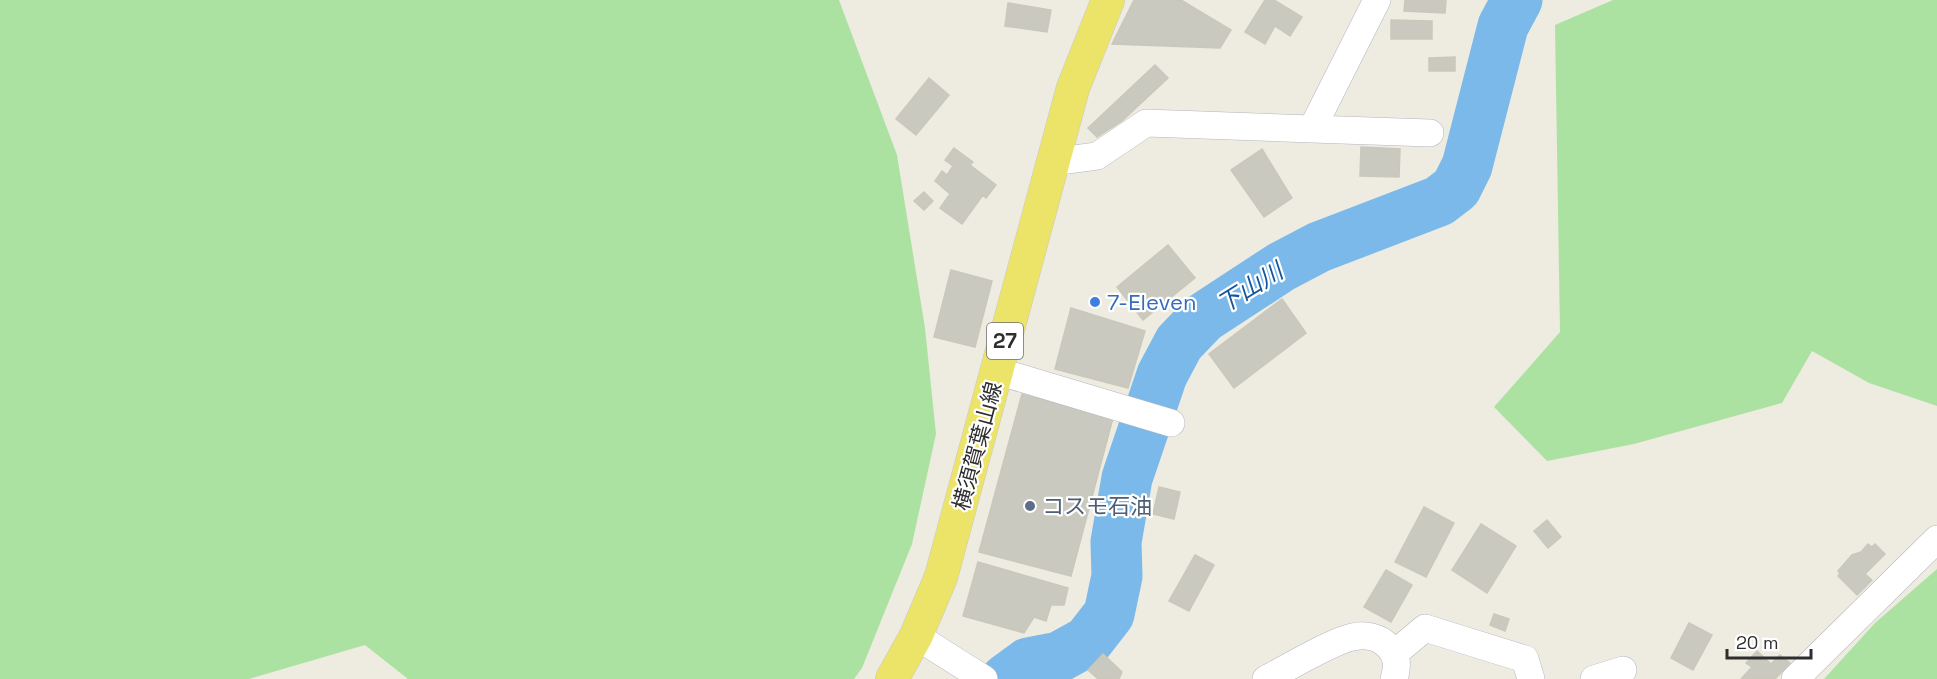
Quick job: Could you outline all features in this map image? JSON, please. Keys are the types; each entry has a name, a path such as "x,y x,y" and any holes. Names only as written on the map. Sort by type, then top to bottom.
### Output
{"main road":[{"name":"横須賀葉山線","path":"892,679 916,636 941,577 1073,88 1108,0"}],"street":[{"path":"1312,129 1377,0"},
{"path":"1052,162 1097,156 1146,123 1430,133"},
{"path":"998,371 1152,417"},
{"path":"1795,679 1937,539"},
{"path":"1266,679 1352,637 1370,636 1384,642 1394,666 1425,628 1525,660 1531,679"},
{"path":"916,636 981,676"},
{"path":"1594,679 1623,670"}],"green space":[{"path":"0,0 839,0 897,155 925,328 936,434 912,544 862,668 854,679 408,679 365,645 249,679 0,679"},
{"path":"1613,0 1937,0 1937,406 1869,383 1812,351 1782,403 1634,444 1547,461 1494,407 1560,332 1555,25"},
{"path":"1937,569 1937,679 1824,679 1875,623"}],"building":[{"path":"1134,0 1181,0 1231,30 1220,48 1112,44"},
{"path":"1265,0 1274,0 1302,17 1290,36 1275,26 1265,44 1245,32"},
{"path":"1405,0 1446,0 1445,13 1404,11"},
{"path":"1008,3 1051,10 1047,32 1005,26"},
{"path":"1391,20 1432,21 1432,39 1391,39"},
{"path":"1455,57 1455,71 1429,71 1429,58"},
{"path":"1155,65 1168,78 1122,121 1097,137 1088,128"},
{"path":"929,78 949,95 916,135 896,119"},
{"path":"1361,147 1400,149 1399,177 1360,176"},
{"path":"954,148 973,162 970,165 996,185 986,198 983,195 962,224 940,208 950,194 935,181 942,171 947,175 953,166 945,160"},
{"path":"1262,149 1292,198 1264,217 1231,170"},
{"path":"924,192 933,201 924,210 914,201"},
{"path":"1168,245 1195,278 1143,320 1117,287"},
{"path":"951,270 992,281 975,347 934,337"},
{"path":"1282,299 1306,333 1234,388 1209,354"},
{"path":"1071,308 1145,331 1128,388 1055,369"},
{"path":"1022,394 1113,418 1071,576 979,552"},
{"path":"1159,487 1180,492 1174,519 1153,514"},
{"path":"1424,507 1454,523 1426,577 1395,562"},
{"path":"1547,520 1561,537 1548,548 1534,531"},
{"path":"1481,524 1516,546 1487,593 1452,570"},
{"path":"1868,544 1872,547 1875,544 1885,554 1865,574 1872,580 1857,595 1838,576 1840,573 1838,571 1852,555 1861,552"},
{"path":"1195,555 1214,565 1189,611 1169,601"},
{"path":"978,562 1068,588 1064,605 1051,605 1046,621 1034,617 1024,633 963,616"},
{"path":"1386,570 1412,585 1391,622 1364,607"},
{"path":"1494,614 1509,619 1505,631 1490,625"},
{"path":"1689,623 1712,635 1693,670 1671,658"},
{"path":"1757,651 1771,664 1780,655 1790,663 1775,679 1741,679 1752,667 1746,663"},
{"path":"1103,654 1122,672 1119,679 1098,679 1088,670"}],"waterway":[{"name":"下山川","path":"1006,679 1028,663 1059,657 1088,641 1109,614 1117,576 1116,542 1127,478 1162,375 1179,343 1203,318 1281,267 1319,247 1439,201 1456,188 1467,166 1503,26 1517,0"}],"place":[{"name":"7-Eleven","path":"1095,302"},
{"name":"コスモ石油","path":"1030,506"}]}
